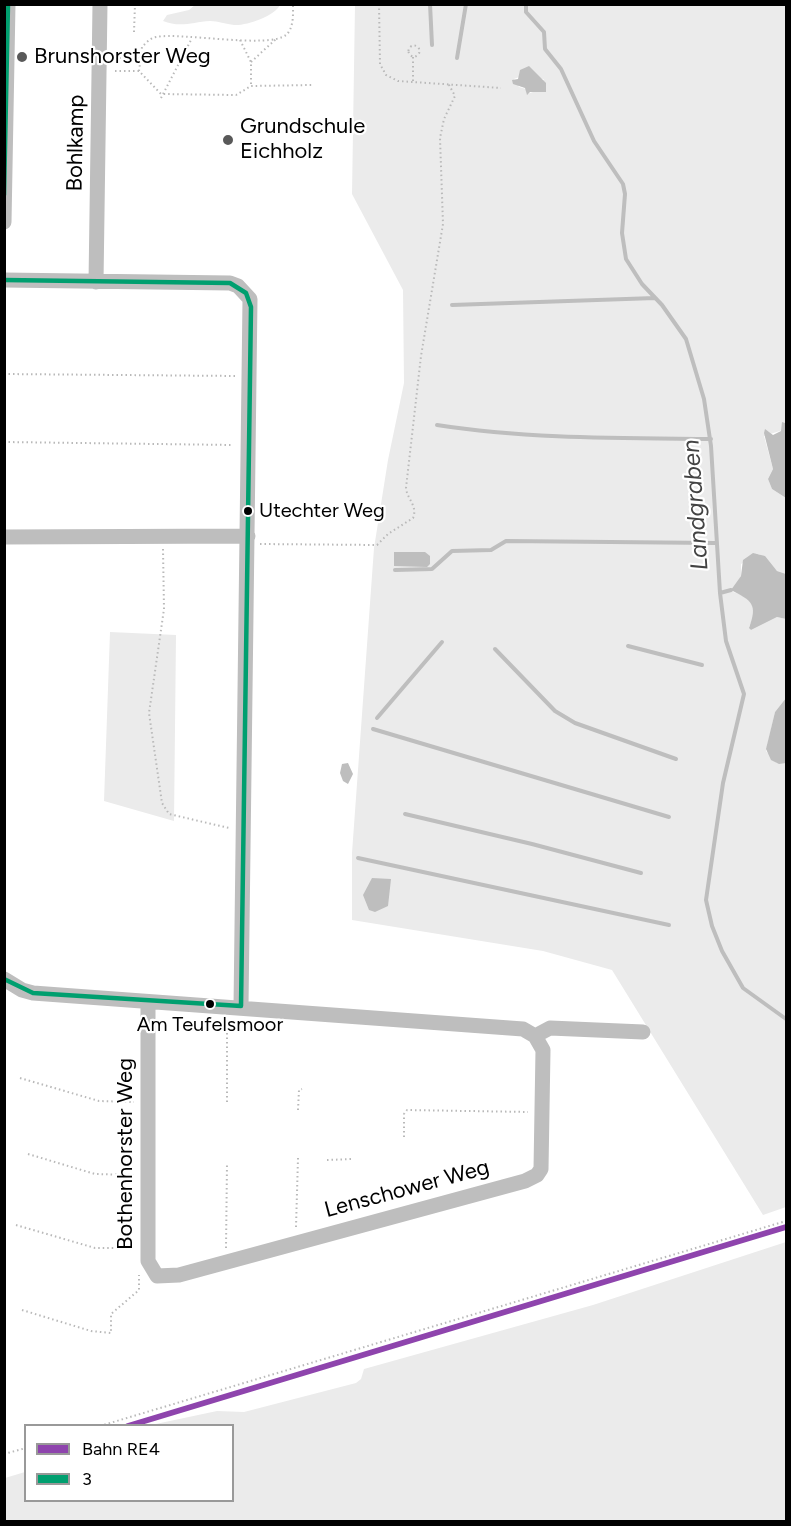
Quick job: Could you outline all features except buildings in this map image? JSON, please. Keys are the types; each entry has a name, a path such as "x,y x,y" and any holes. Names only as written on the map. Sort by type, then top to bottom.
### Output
{"street":[{"path":"4,222 8,4"},
{"name":"Bohlkamp","path":"96,282 100,4"},
{"path":"4,280 219,282 238,286 246,292 251,307 243,831 234,1006"},
{"path":"4,537 162,537 248,540"},
{"path":"5,979 22,990 33,993 523,1029 535,1036 550,1028 643,1032"},
{"name":"Bothenhorster Weg","path":"148,1002 149,1260"},
{"name":"Lenschower Weg","path":"149,1260 157,1275 166,1277 532,1178 541,1169 542,1161 543,1050 535,1036"}],"path":[{"path":"134,32 135,4"},
{"path":"293,4 291,28 285,36 276,39 240,40 156,37 142,47 139,71 161,96 236,96 251,86 312,85"},
{"path":"379,4 380,63 386,75 398,81 501,88"},
{"path":"161,96 192,38"},
{"path":"251,62 276,39"},
{"path":"240,40 251,62 251,86"},
{"path":"413,56 413,81"},
{"path":"115,58 139,58"},
{"path":"115,71 139,71"},
{"path":"248,540 377,545 388,534 413,518 415,512 406,488 421,356 443,224 440,138 444,119 455,96 448,83"},
{"path":"4,374 250,376"},
{"path":"4,442 249,445"},
{"path":"162,537 164,609 149,713 162,803 169,814 243,831"},
{"path":"227,1102 234,1006"},
{"path":"20,1078 99,1101 148,1102"},
{"path":"298,1110 299,1090 302,1089"},
{"path":"404,1137 404,1114 407,1110 542,1112"},
{"path":"28,1154 95,1174 148,1175"},
{"path":"296,1243 298,1158"},
{"path":"327,1160 352,1159"},
{"path":"226,1262 227,1164"},
{"path":"103,1424 786,1221"},
{"path":"16,1225 95,1248 149,1260"},
{"path":"22,1310 91,1331 111,1333 111,1314 139,1290 140,1269 149,1260"},
{"path":"4,1454 24,1449"}],"shaded area":[{"path":"195,5 280,5 266,16 239,25 216,21 175,24 163,21 167,15 189,10"},
{"path":"355,5 786,5 786,429 764,436 773,469 768,479 772,489 786,498 786,574 777,571 759,554 741,564 741,576 733,592 747,599 754,609 755,615 749,627 751,630 777,617 786,619 786,698 775,712 766,751 777,763 786,763 786,1207 763,1215 612,970 543,951 352,920 352,853 374,548 388,460 404,383 403,290 352,194","holes":["519,77 544,79 533,92 527,94 526,89 519,87 514,79"]},
{"path":"529,66 546,83 546,92 530,92 527,95 525,88 513,84 512,80 518,79 520,70"},
{"path":"782,422 785,423 786,498 772,489 768,479 773,469 764,433 765,429 773,435 781,431"},
{"path":"394,552 425,552 430,556 430,564 427,567 394,566"},
{"path":"753,553 765,556 777,571 786,574 786,619 777,617 751,630 749,628 753,608 751,604 731,590 741,576 743,560"},
{"path":"110,632 176,635 174,821 104,801"},
{"path":"786,698 786,763 779,764 771,760 766,749 775,712"},
{"path":"348,763 353,774 348,784 343,781 340,773 342,764"},
{"path":"372,878 391,879 388,906 375,912 369,910 363,895"},
{"path":"786,1242 786,1521 5,1521 5,1478 24,1472 24,1502 234,1502 234,1424 156,1424 217,1411 244,1412 356,1383 361,1379 364,1369 593,1305"}],"waterway":[{"path":"430,4 432,45"},
{"path":"457,58 466,4"},
{"name":"Landgraben","path":"526,4 526,12 544,32 545,49 561,69 594,141 623,184 625,194 622,233 626,259 642,284 662,305 686,339 704,399 711,446 720,593 726,641 744,694 723,783 706,900 712,926 722,951 743,988 786,1019"},
{"path":"452,305 655,298"},
{"path":"437,425 539,435 711,439"},
{"path":"395,570 432,569 452,551 491,550 506,541 715,543"},
{"path":"720,593 731,590"},
{"path":"377,718 442,642"},
{"path":"628,646 702,665"},
{"path":"495,649 555,711 575,723 676,759"},
{"path":"373,729 669,817"},
{"path":"405,814 641,873"},
{"path":"358,858 669,925"}],"rail line":[{"name":"RE4","path":"135,1424 786,1227"}],"transit line":[{"name":"3","path":"4,195 8,4"},
{"name":"3","path":"4,280 230,283 246,293 251,307 241,1006 33,993 4,979"}],"place":[{"name":"Brunshorster Weg","path":"22,57"},
{"name":"Grundschule Eichholz","path":"228,140"},
{"name":"Utechter Weg","path":"248,511"},
{"name":"Am Teufelsmoor","path":"210,1004"}]}
